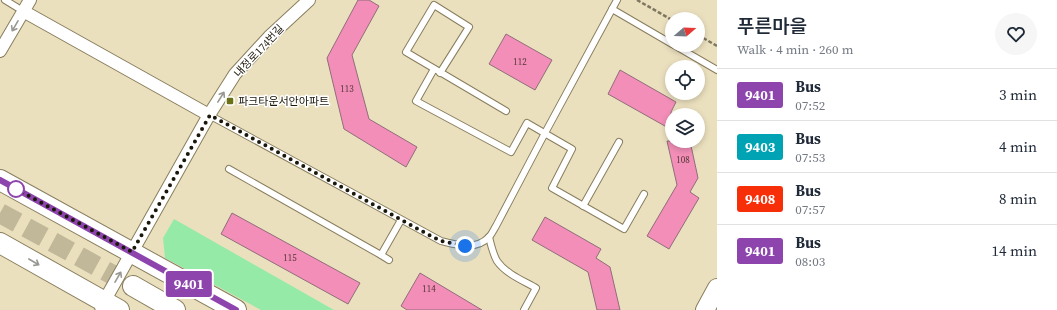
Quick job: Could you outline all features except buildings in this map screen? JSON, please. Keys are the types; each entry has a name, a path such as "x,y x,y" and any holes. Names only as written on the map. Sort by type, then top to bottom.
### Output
{"main road":[{"path":"0,180 236,310"},
{"path":"0,243 108,307"},
{"path":"133,286 175,310"},
{"path":"705,310 717,288"}],"street":[{"path":"0,51 30,0"},
{"name":"내정로174번길","path":"108,307 132,252 235,74 269,37 309,0"},
{"path":"23,10 210,115"}],"lane":[{"path":"5,0 23,10"},
{"path":"210,115 441,241 465,246 478,244 489,237 496,226 617,0"},
{"path":"440,73 469,27 434,5 406,52 440,73 506,111"},
{"path":"612,9 665,39"},
{"path":"687,52 717,70"},
{"path":"434,69 416,101 511,152 527,123 572,149"},
{"path":"583,206 619,142"},
{"path":"576,143 552,188 624,229 644,194"},
{"path":"229,169 389,260"},
{"path":"381,255 402,220"},
{"path":"489,237 497,261 508,271 536,288 524,310"},
{"path":"504,278 508,271"}],"path":[{"path":"637,0 665,16"},
{"path":"705,39 717,46"}],"green space":[{"path":"174,219 334,310 261,310 165,258 163,238"}],"tunnel":[{"path":"0,213 133,286"}],"bus line":[{"name":"9401","path":"0,180 236,310"}],"place":[{"name":"파크타운서안아파트","path":"230,101"}],"route":[{"path":"16,189 132,252 210,115 429,235 441,241 465,246"}]}
